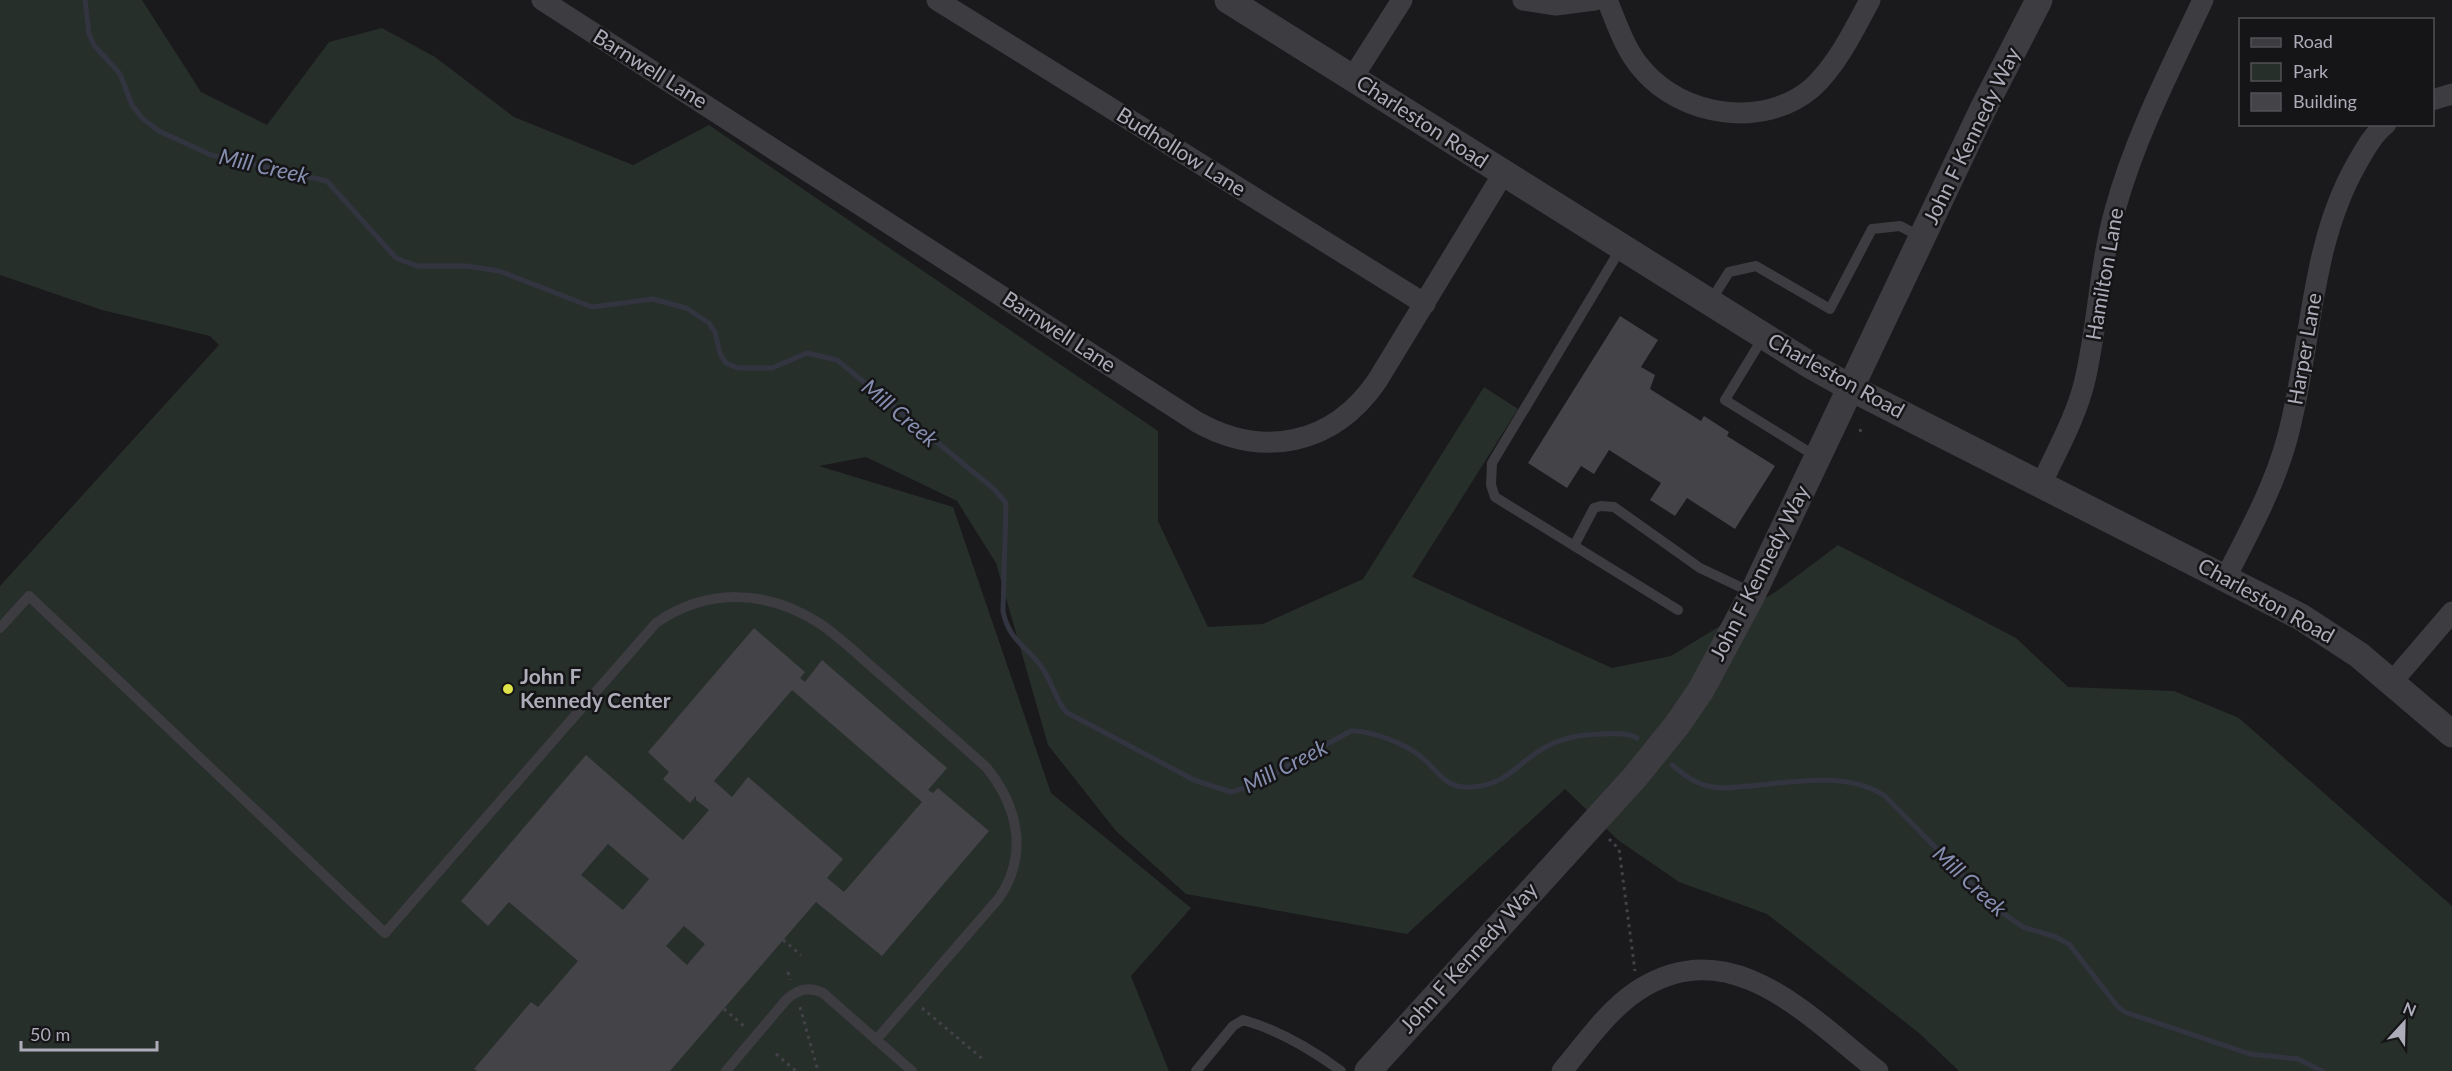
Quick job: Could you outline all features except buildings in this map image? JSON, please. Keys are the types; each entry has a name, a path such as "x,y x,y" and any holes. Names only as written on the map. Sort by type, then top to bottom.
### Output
{"street":[{"name":"Barnwell Lane","path":"542,0 1197,422 1226,437 1262,443 1279,442 1316,433 1346,416 1367,395 1503,174"},
{"name":"Budhollow Lane","path":"937,0 1425,304"},
{"name":"Charleston Road","path":"1228,0 1710,303 1851,388 2226,577 2328,633 2392,682 2452,734"},
{"path":"1353,77 1402,0"},
{"path":"1523,0 1556,5 1596,0"},
{"path":"1607,0 1630,51 1642,69 1658,85 1698,107 1745,113 1769,109 1793,101 1812,87 1829,69 1870,0"},
{"name":"John F Kennedy Way","path":"1368,1071 1649,760 1701,690 1753,593 1983,109 2039,0"},
{"name":"Hamilton Lane","path":"2041,485 2083,387 2093,344 2108,239 2124,181 2146,124 2203,0"},
{"path":"2434,100 2452,94"},
{"name":"Harper Lane","path":"2226,577 2265,498 2287,440 2299,387 2320,265 2338,204 2365,149 2384,126"},
{"path":"2392,682 2452,612"},
{"path":"1562,1071 1602,1023 1638,991 1681,973 1724,972 1752,979 1777,991 1878,1071"}],"lane":[{"path":"1710,303 1729,272 1756,266 1830,309 1872,229 1900,225 1923,238"},
{"path":"1621,247 1492,464 1491,485 1495,497 1678,610"},
{"path":"1764,336 1725,400 1817,458"},
{"path":"1574,546 1594,508 1614,507 1700,568 1753,593"},
{"path":"0,628 29,596 385,933 656,623 685,606 718,597 747,598 796,611 833,634 986,767 1004,793 1018,832 1014,867 999,898 876,1040"},
{"path":"726,1071 786,1000 792,994 807,988 823,993 912,1071"},
{"path":"1196,1071 1233,1026 1243,1020 1262,1025 1314,1051 1341,1071"}],"path":[{"path":"1606,837 1619,849 1638,991"},
{"path":"783,940 801,955"},
{"path":"788,972 791,981"},
{"path":"799,1005 818,1071"},
{"path":"919,1006 985,1061"},
{"path":"724,1009 747,1029"},
{"path":"776,1054 796,1071"}],"green space":[{"path":"0,0 142,0 201,92 267,125 329,42 382,28 435,57 514,117 633,165 709,125 1158,431 1158,521 1208,627 1263,624 1363,579 1484,387 1518,409 1412,577 1612,668 1671,656 1777,591 1838,545 2016,638 2068,687 2174,691 2239,718 2452,906 2452,1071 1959,1071 1919,1033 1767,914 1679,882 1618,840 1565,789 1407,934 1186,894 1116,831 1048,745 996,563 957,501 866,457 819,466 953,507 1051,793 1191,908 1131,976 1169,1071 0,1071 0,586 219,345 210,336 102,310 0,275"}],"waterway":[{"name":"Mill Creek","path":"85,0 89,34 94,45 120,74 132,105 142,118 159,131 211,155 327,181 396,258 417,266 467,266 499,271 592,307 653,299 686,308 709,323 715,332 720,354 726,363 738,368 772,368 807,353 837,360 994,489 1006,503 1003,611 1014,637 1043,669 1066,712 1194,780 1231,792 1261,783 1297,760 1351,731 1377,735 1406,747 1427,761 1448,782 1463,787 1495,782 1544,748 1572,737 1615,734 1637,738"},
{"name":"Mill Creek","path":"1672,765 1698,783 1718,788 1819,780 1853,783 1870,788 1885,796 1994,907 2023,927 2056,937 2069,944 2118,1007 2125,1012 2250,1054 2298,1059 2322,1071"}],"place":[{"name":"John F Kennedy Center","path":"508,689"}]}
